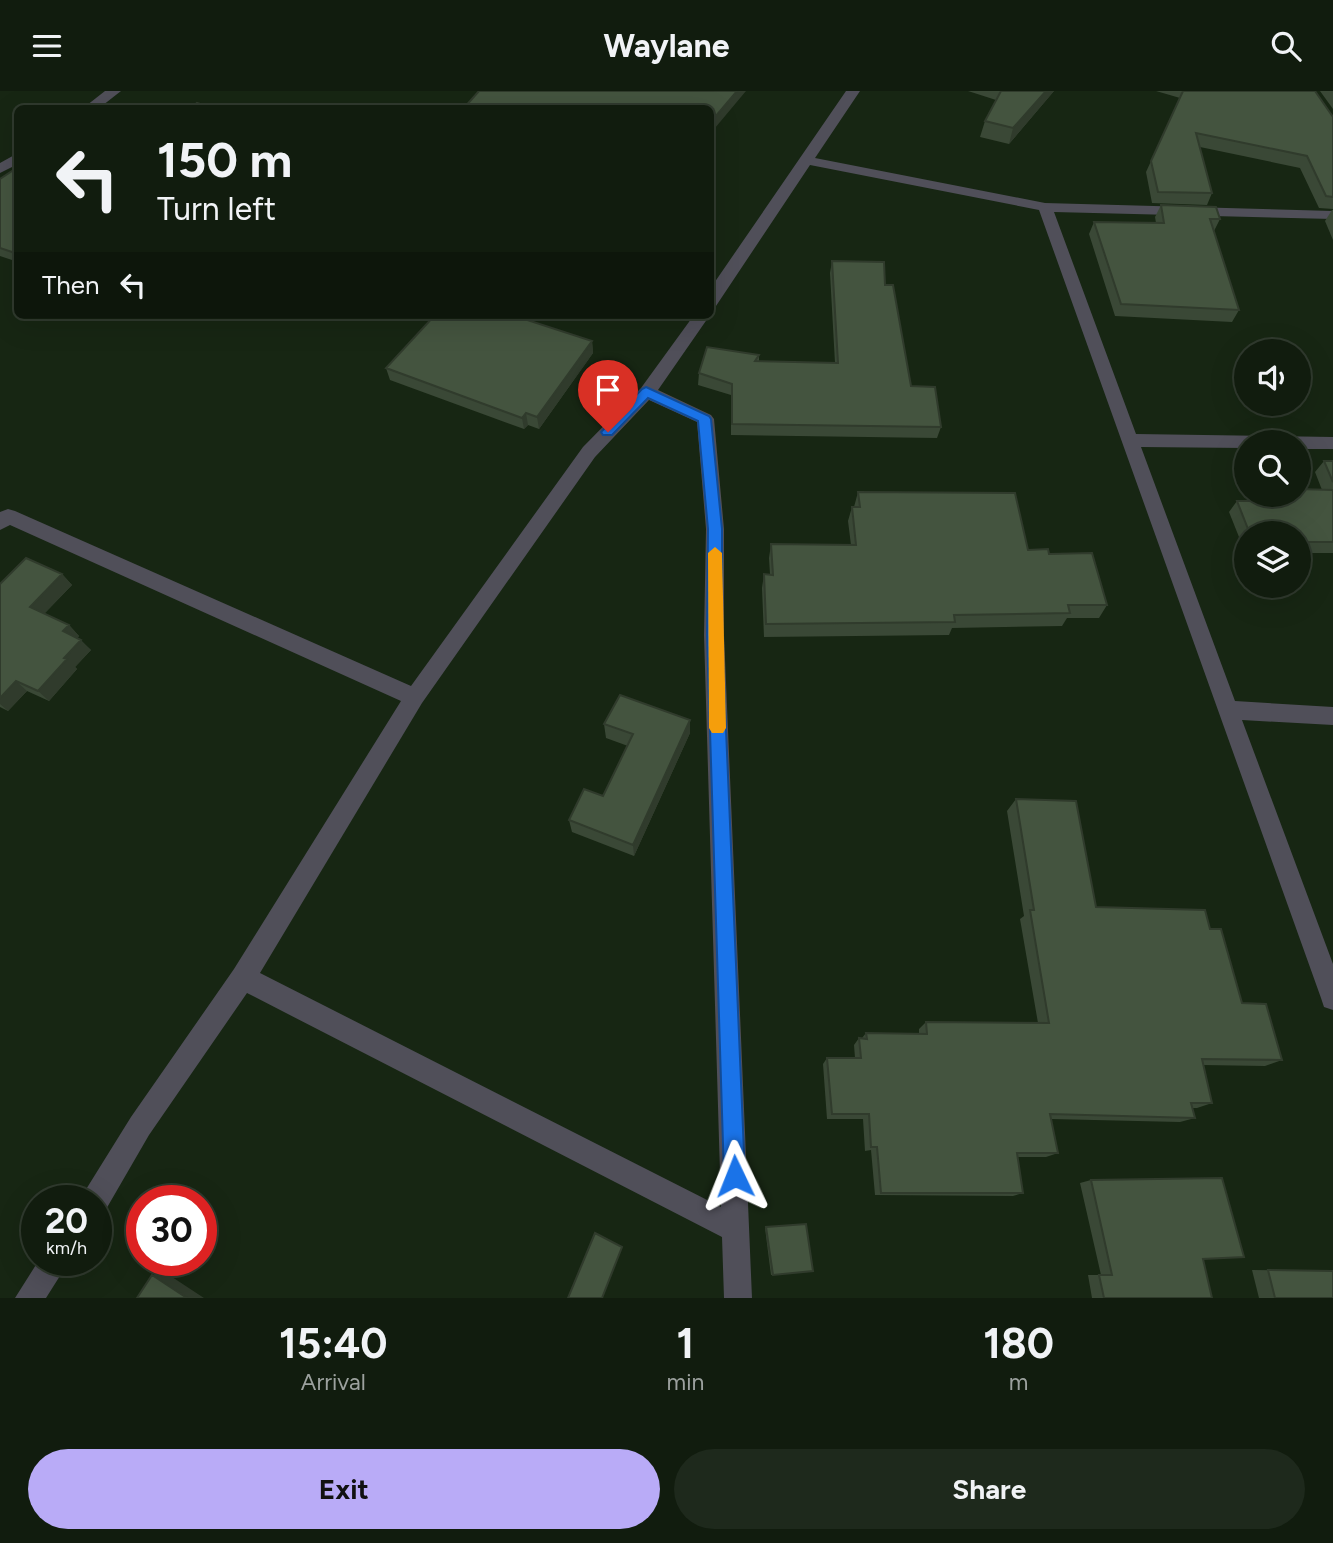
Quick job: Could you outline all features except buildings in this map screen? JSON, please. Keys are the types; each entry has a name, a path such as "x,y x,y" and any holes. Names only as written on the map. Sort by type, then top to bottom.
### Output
{"street":[{"path":"94,105 114,91"},
{"path":"714,296 853,91"},
{"path":"804,160 1045,207 1333,215"},
{"path":"1045,207 1333,998"},
{"path":"105,1185 140,1126 243,978 415,697 589,452 646,392 699,319"},
{"path":"646,392 705,419 715,529 714,635 738,1298"},
{"path":"1130,440 1333,443"},
{"path":"0,523 8,516 415,697"},
{"path":"1228,710 1333,716"},
{"path":"243,978 737,1230"},
{"path":"29,1298 45,1276"}],"slow traffic":[{"path":"715,553 714,635 718,728"}],"route":[{"path":"608,432 646,392 705,419 715,529 714,635 735,1176"}]}
